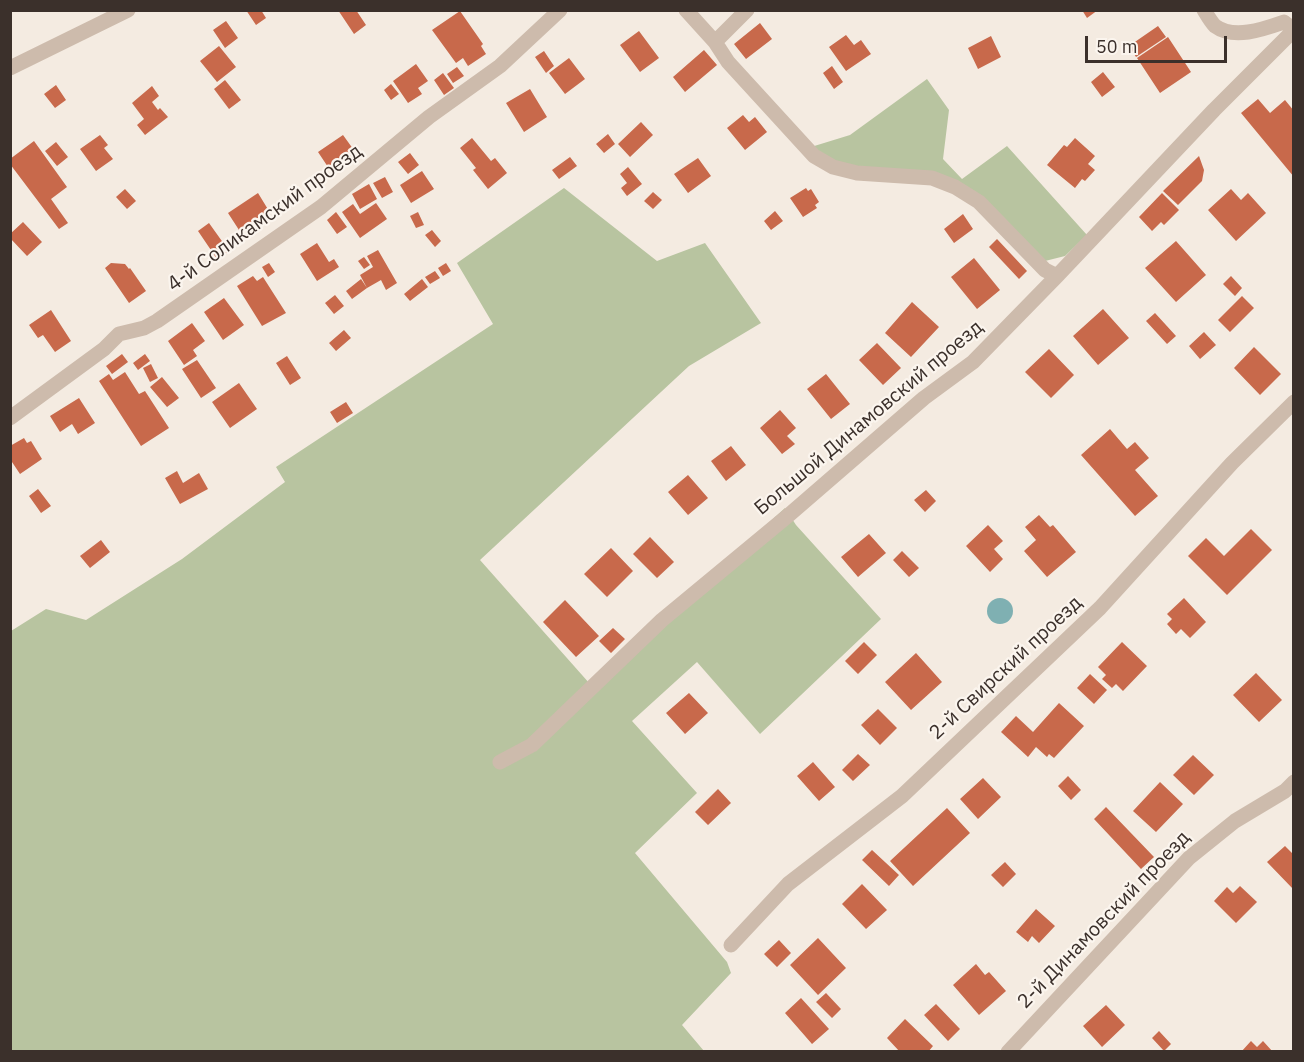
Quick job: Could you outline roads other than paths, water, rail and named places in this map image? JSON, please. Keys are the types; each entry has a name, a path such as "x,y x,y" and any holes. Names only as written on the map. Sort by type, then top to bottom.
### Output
{"street":[{"path":"10,68 128,10"},
{"name":"4-й Соликамский проезд","path":"10,418 104,349 119,334 144,328 157,321 321,207 429,117 500,66 560,10"},
{"path":"686,10 715,42 728,62 814,156 833,167 857,173 932,178 955,187 979,202 1045,270 1058,276"},
{"path":"715,42 747,10"},
{"path":"1204,10 1215,26 1229,32 1258,31 1284,22 1293,30"},
{"name":"Большой Динамовский проезд","path":"500,762 532,745 662,620 790,514 924,398 973,362 1293,30"},
{"name":"2-й Свирский проезд","path":"731,945 788,885 902,796 1100,608 1232,463 1293,402"},
{"name":"2-й Динамовский проезд","path":"1008,1052 1189,858 1235,822 1284,791 1293,782"}],"water":[{"path":"1000,598 1009,602 1013,611 1009,620 1000,624 991,620 987,611 991,602"}]}
